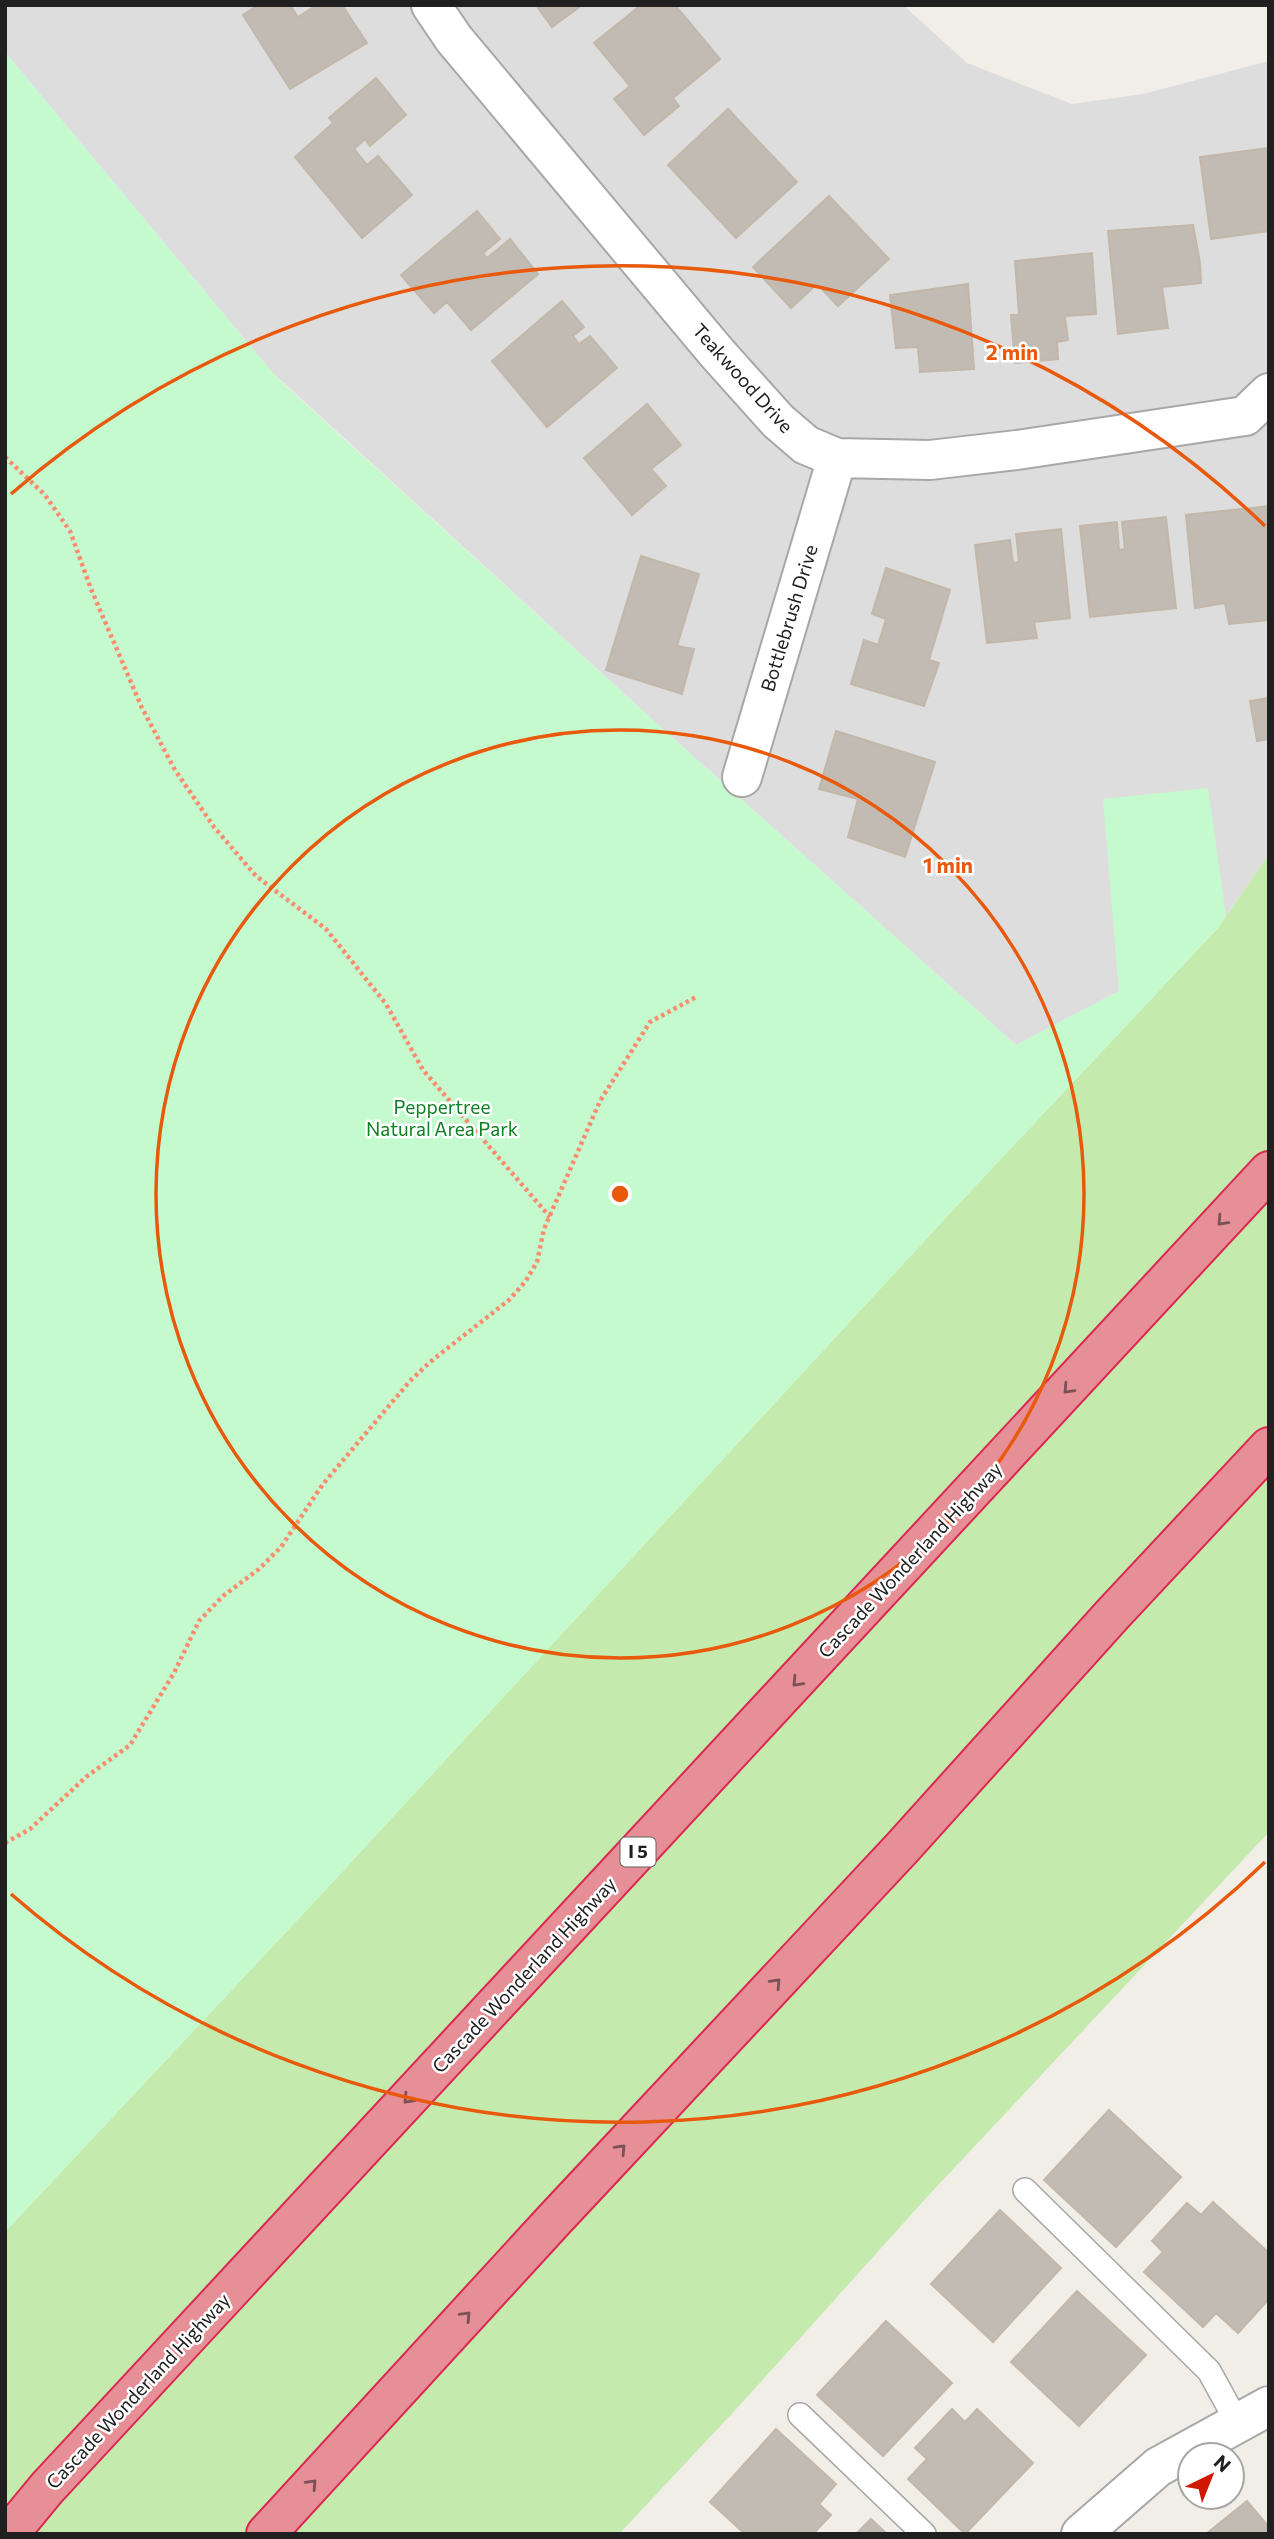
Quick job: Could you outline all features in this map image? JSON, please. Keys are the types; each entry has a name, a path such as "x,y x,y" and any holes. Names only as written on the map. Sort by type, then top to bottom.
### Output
{"highway":[{"name":"Cascade Wonderland Highway","path":"9,2534 47,2488 769,1713 1269,1171"},
{"path":"266,2534 554,2220 902,1848 1112,1615 1269,1447"}],"street":[{"name":"Teakwood Drive","path":"431,5 454,39 717,353 778,421 806,445 837,458 930,460 1245,416 1269,393"},
{"name":"Bottlebrush Drive","path":"742,777 837,458"},
{"path":"1081,2534 1158,2467 1253,2414"}],"lane":[{"path":"1024,2190 1253,2414"},
{"path":"800,2415 924,2534"}],"path":[{"path":"5,457 45,495 70,531 91,589 142,709 175,770 214,827 256,876 326,929 386,1004 424,1070 550,1217"},
{"path":"5,1843 30,1829 86,1777 130,1745 174,1673 199,1621 223,1596 259,1569 281,1548 323,1483 410,1381 509,1300 525,1282 537,1262 544,1229 581,1139 600,1101 650,1022 696,997"}],"shaded area":[{"path":"5,5 903,5 967,63 1072,104 1143,94 1269,61 1269,854 1226,916 1224,906 1104,799 1119,991 1016,1045 664,730 272,372 5,52"}],"green space":[{"name":"Peppertree Natural Area Park","path":"5,52 287,387 1016,1045 1119,991 1103,799 1208,788 1226,916 1218,928 953,1210 319,1897 5,2232"},
{"path":"1269,854 1269,1832 927,2197 739,2406 619,2534 5,2534 5,2232 1218,928"}],"building":[{"path":"258,5 290,5 298,17 317,5 342,5 367,43 290,89 243,15"},
{"path":"536,5 582,5 552,27"},
{"path":"641,5 675,5 720,59 673,98 679,106 644,135 614,99 630,86 594,43"},
{"path":"376,78 406,115 370,146 365,139 354,149 367,165 378,156 412,195 362,238 295,157 333,123 329,118"},
{"path":"728,109 797,182 736,238 668,165"},
{"path":"1269,148 1269,231 1211,239 1200,157"},
{"path":"829,196 889,259 838,306 817,284 791,308 753,267"},
{"path":"477,211 500,239 483,253 487,258 510,239 538,274 471,330 447,302 434,313 401,275"},
{"path":"1193,225 1201,283 1162,287 1168,328 1118,334 1108,231"},
{"path":"1092,253 1096,314 1065,316 1068,340 1057,342 1058,359 1015,363 1011,315 1019,315 1015,261"},
{"path":"968,284 974,369 920,372 918,347 896,348 890,295"},
{"path":"562,301 584,327 573,336 579,344 590,336 617,368 547,427 492,361"},
{"path":"647,404 681,445 651,469 666,486 632,515 584,458"},
{"path":"1269,506 1269,620 1229,624 1225,603 1195,608 1186,515"},
{"path":"1166,517 1176,608 1090,617 1080,526 1117,522 1119,550 1125,549 1122,522"},
{"path":"1061,529 1070,618 1034,622 1037,638 987,643 975,545 1010,540 1013,563 1019,562 1016,534"},
{"path":"641,556 699,574 677,646 694,649 682,694 606,670"},
{"path":"886,568 950,590 929,660 939,663 924,706 851,684 864,640 878,645 886,619 872,614"},
{"path":"1269,698 1269,739 1257,741 1250,701"},
{"path":"836,731 935,762 905,857 848,837 858,799 819,789"},
{"path":"1109,2110 1181,2177 1116,2247 1044,2180"},
{"path":"1213,2202 1269,2253 1269,2299 1238,2333 1216,2313 1203,2327 1144,2272 1163,2252 1152,2241 1187,2203 1201,2215"},
{"path":"1000,2210 1061,2268 993,2342 931,2284"},
{"path":"1077,2291 1146,2355 1079,2426 1011,2362"},
{"path":"886,2321 952,2383 883,2456 817,2395"},
{"path":"952,2409 965,2422 977,2409 1033,2463 965,2534 908,2479 927,2459 915,2448"},
{"path":"776,2429 836,2484 819,2504 831,2515 813,2534 745,2534 710,2502"},
{"path":"1246,2502 1269,2527 1269,2534 1206,2534 1235,2511 1246,2511"},
{"path":"871,2519 887,2534 856,2534"}]}
